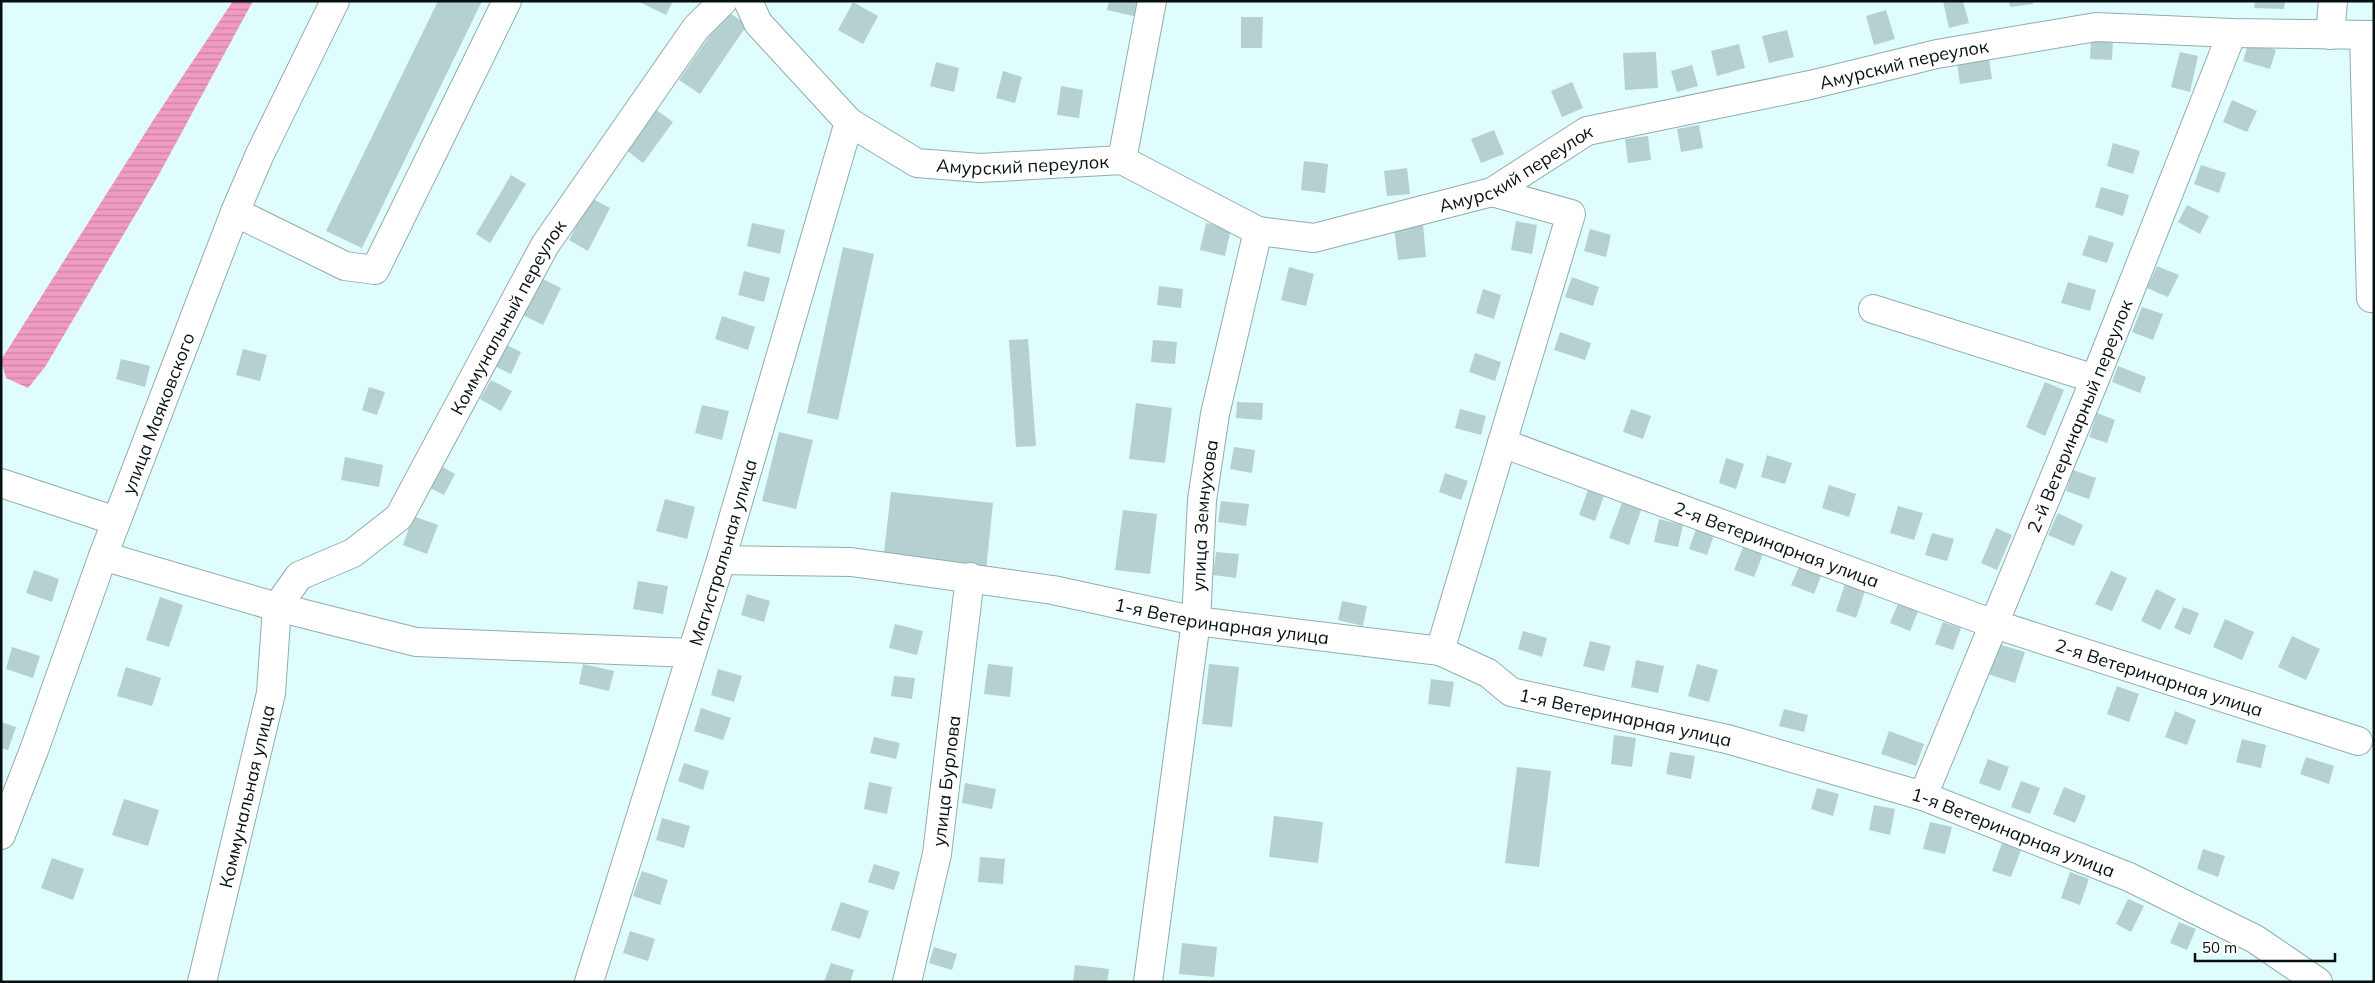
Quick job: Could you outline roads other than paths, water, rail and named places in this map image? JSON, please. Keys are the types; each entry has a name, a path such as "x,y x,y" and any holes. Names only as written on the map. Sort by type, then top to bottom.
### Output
{"street":[{"name":"улица Маяковского","path":"1,835 34,750 116,521 235,212 265,145 335,1"},
{"path":"235,212 344,266 375,270 506,1"},
{"name":"Коммунальный переулок","path":"277,607 300,576 353,554 399,517 545,245 696,28 724,1"},
{"name":"Амурский переулок","path":"748,1 758,23 849,122 917,163 980,168 1122,160 1258,230 1314,238 1492,192 1587,131 1810,85 1937,54 2096,27 2232,33 2369,35 2371,298"},
{"path":"1122,160 1152,1"},
{"path":"2330,35 2333,1"},
{"name":"2-й Ветеринарный переулок","path":"1923,796 2095,379 2232,33"},
{"name":"Магистральная улица","path":"589,982 721,560 849,122"},
{"path":"1440,651 1571,214 1492,192"},
{"name":"улица Земнухова","path":"1148,982 1196,621 1202,500 1214,423 1258,230"},
{"path":"1873,309 2095,379"},
{"name":"2-я Ветеринарная улица","path":"1502,443 1994,624 2358,741"},
{"path":"1,483 116,521"},
{"path":"103,556 277,607 416,642 692,653"},
{"name":"1-я Ветеринарная улица","path":"721,560 852,562 1053,590 1196,621 1440,651 1488,673 1511,692 1727,739 1923,796 2129,877 2255,939 2318,982"},
{"name":"улица Бурлова","path":"907,982 937,854 970,577"},
{"name":"Коммунальная улица","path":"202,982 250,790 271,693 277,607"}]}
